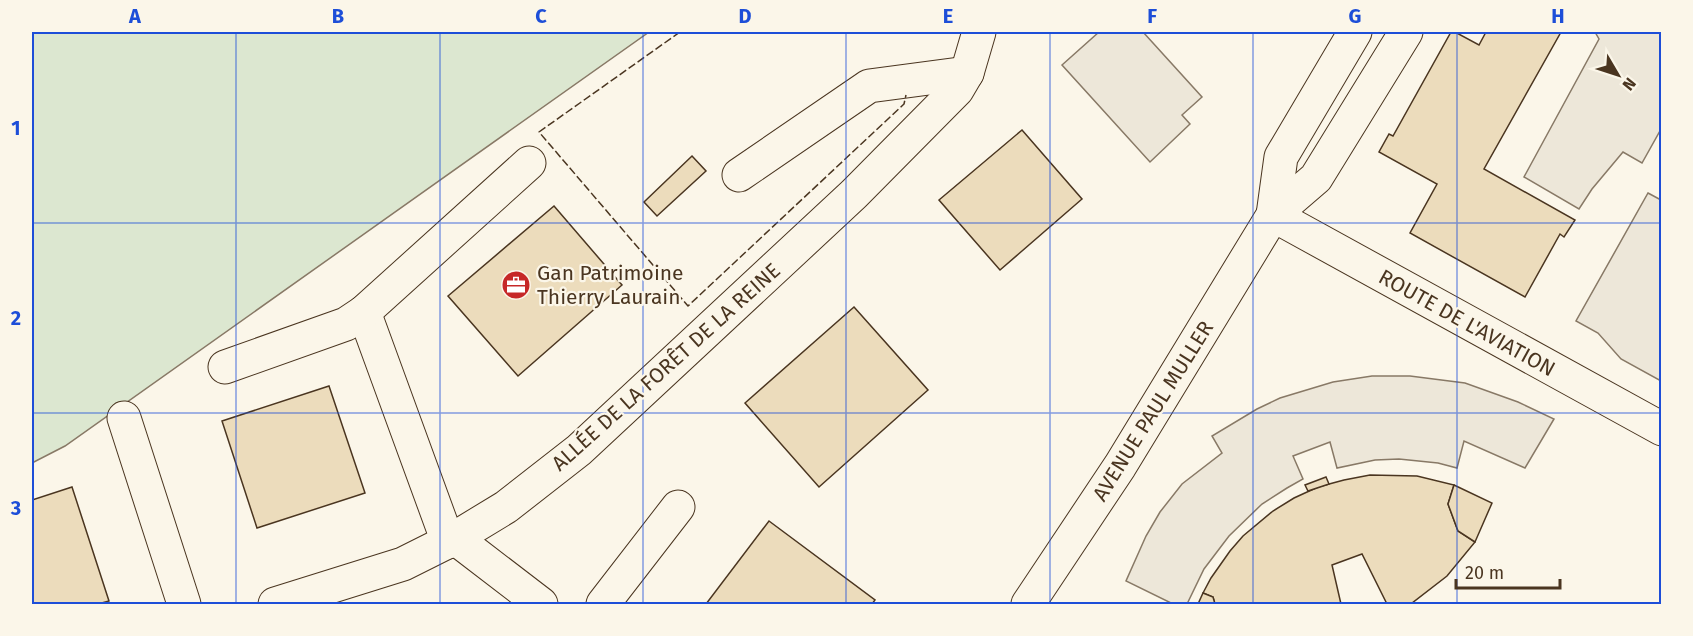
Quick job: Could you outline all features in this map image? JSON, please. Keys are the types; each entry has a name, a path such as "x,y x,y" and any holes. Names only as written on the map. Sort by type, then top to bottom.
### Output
{"street":[{"name":"ALLÉE DE LA FORÊT DE LA REINE","path":"275,604 403,564 452,540 506,507 579,450 854,194 957,90 967,73 979,32"},
{"name":"AVENUE PAUL MULLER","path":"1273,215 1281,157 1355,32"},
{"name":"AVENUE PAUL MULLER","path":"1028,604 1120,466 1273,215 1316,178 1406,32"},
{"path":"739,175 869,86 967,73"},
{"path":"225,367 346,324 364,312 529,163"},
{"name":"ROUTE DE L'AVIATION","path":"1273,215 1662,429"},
{"path":"364,312 452,540 541,604"},
{"path":"124,418 184,604"},
{"path":"603,604 678,507"}],"green space":[{"path":"32,32 649,32 65,446 32,463"}],"shaded area":[{"path":"1099,32 1143,32 1202,97 1182,115 1190,124 1150,162 1062,65"},
{"path":"1595,32 1661,32 1661,129 1642,163 1623,152 1592,189 1579,209 1524,177 1599,39"},
{"path":"1648,193 1661,200 1661,381 1621,359 1598,333 1576,321"},
{"path":"1372,376 1410,376 1465,383 1518,402 1554,419 1525,468 1464,441 1457,468 1438,463 1399,459 1375,460 1337,468 1330,442 1293,456 1303,479 1262,504 1229,536 1204,569 1187,604 1173,604 1126,581 1146,536 1160,512 1182,484 1222,453 1212,436 1280,398 1333,382"}],"building":[{"path":"1451,32 1479,45 1486,32 1561,32 1484,169 1575,220 1564,237 1560,234 1525,297 1410,233 1437,184 1379,152 1389,134 1393,136"},
{"path":"1022,130 1082,199 1000,270 939,200"},
{"path":"692,156 706,171 657,216 644,202"},
{"path":"554,206 622,285 518,376 448,296"},
{"path":"854,307 928,390 819,487 745,403"},
{"path":"329,386 365,493 257,528 222,421"},
{"path":"1370,475 1417,476 1454,485 1448,504 1458,531 1475,542 1447,576 1412,603 1387,604 1362,554 1332,565 1341,604 1215,604 1213,597 1203,593 1230,551 1243,536 1273,511 1318,487"},
{"path":"1326,477 1329,484 1308,491 1305,485"},
{"path":"1454,485 1492,503 1475,542 1458,531 1448,504"},
{"path":"72,487 109,601 98,604 32,604 32,500"},
{"path":"769,521 875,600 872,604 706,604"},
{"path":"1203,593 1213,597 1215,604 1198,604"}],"fence":[{"path":"680,32 539,132 688,306 904,104 906,95"}],"place":[{"name":"Gan Patrimoine Thierry Laurain","path":"516,285"}]}
